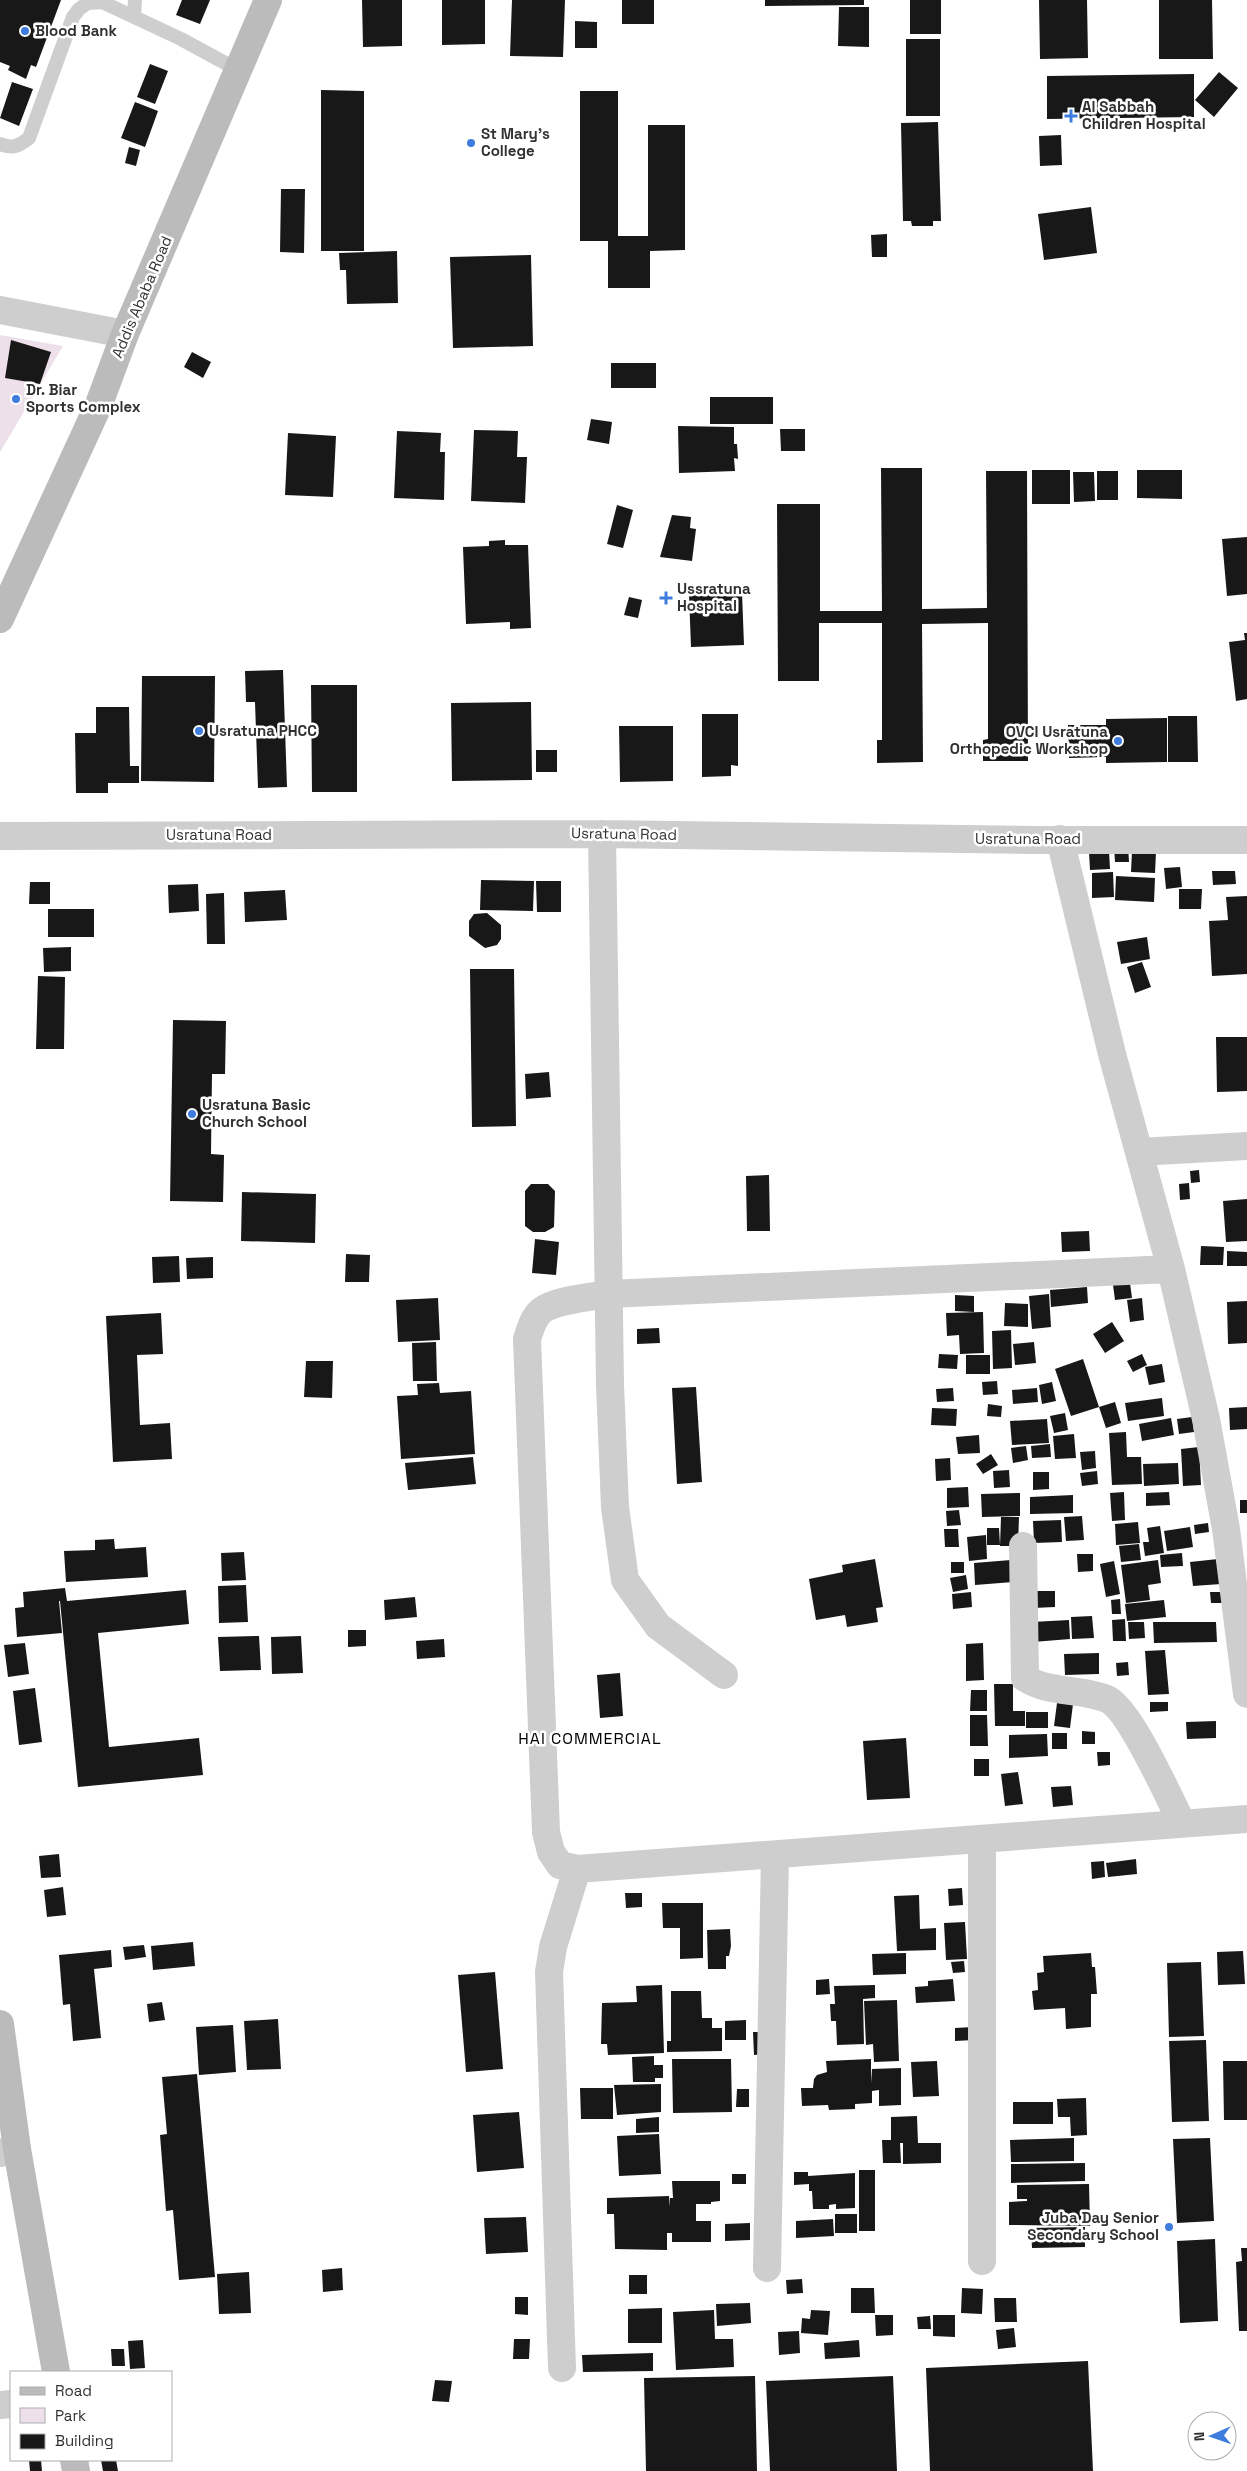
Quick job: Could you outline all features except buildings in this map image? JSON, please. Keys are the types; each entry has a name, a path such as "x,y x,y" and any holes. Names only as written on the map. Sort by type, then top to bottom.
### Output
{"main road":[{"name":"Addis Ababa Road","path":"0,620 99,404 125,334 268,0"},
{"path":"0,2024 9,2151 56,2371"}],"street":[{"path":"0,310 125,334"},
{"path":"602,834 610,1384 616,1507 625,1580 658,1626 724,1675"},
{"name":"Usratuna Road","path":"0,836 602,834 1247,840"},
{"path":"1060,839 1112,1054 1171,1269 1206,1419 1224,1520 1247,1694"},
{"path":"1139,1152 1247,1146"},
{"path":"1171,1269 609,1294 558,1304 540,1311 531,1324 527,1339 546,1832 551,1852 560,1865 577,1869 1247,1819"},
{"path":"1023,1546 1025,1678 1032,1682 1058,1689 1106,1698 1118,1706 1134,1730 1182,1823"},
{"path":"982,1839 982,2261"},
{"path":"767,2268 775,1855"},
{"path":"562,2368 549,1972 553,1947 577,1869"}],"lane":[{"path":"134,16 135,0"},
{"path":"0,144 8,147 19,146 29,138 73,17 88,2 102,2 134,16 238,70"}],"green space":[{"name":"Dr. Biar Sports Complex","path":"0,335 63,346 0,452"}],"place":[{"name":"Blood Bank","path":"25,31"},
{"name":"Al Sabbah Children Hospital","path":"1071,116"},
{"name":"St Mary's College","path":"471,143"},
{"name":"Dr. Biar Sports Complex","path":"16,399"},
{"name":"Ussratuna Hospital","path":"666,598"},
{"name":"Usratuna PHCC","path":"199,731"},
{"name":"OVCI Usratuna Orthopedic Workshop","path":"1118,741"},
{"name":"Usratuna Basic Church School","path":"192,1114"},
{"name":"Juba Day Senior Secondary School","path":"1169,2227"}],"district":[{"name":"HAI COMMERCIAL","path":"590,1738"}]}
